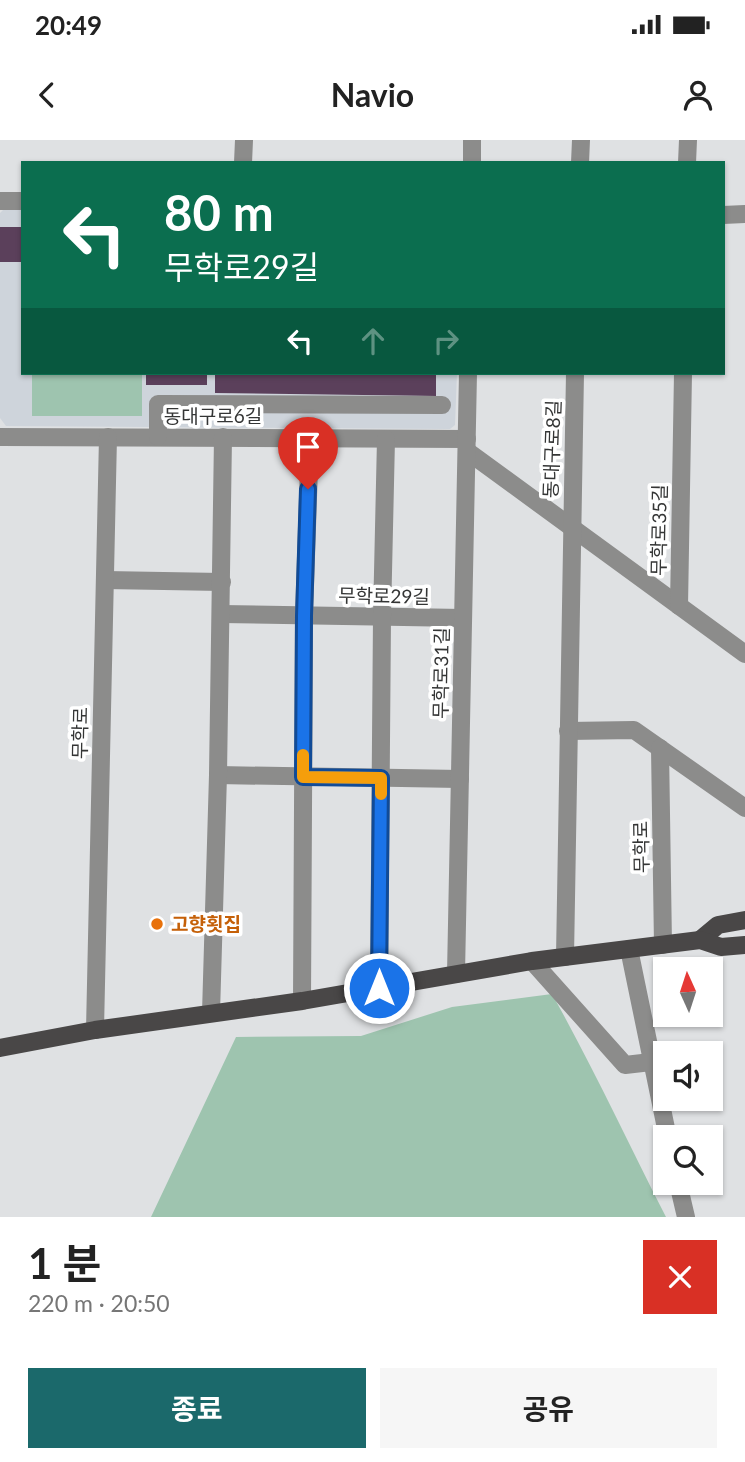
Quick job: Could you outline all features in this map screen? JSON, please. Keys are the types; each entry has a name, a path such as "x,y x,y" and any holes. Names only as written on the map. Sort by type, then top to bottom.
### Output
{"main road":[{"path":"701,940 718,925 745,920"},
{"path":"0,1048 95,1030 302,1001 532,961 701,940 721,947 745,945"}],"street":[{"path":"243,161 244,140"},
{"path":"472,140 472,161"},
{"path":"580,161 581,140"},
{"path":"687,161 688,140"},
{"path":"0,201 21,201"},
{"path":"725,215 745,214"},
{"name":"무학로31길","path":"456,974 468,375"},
{"name":"동대구로8길","path":"571,526 575,375"},
{"name":"무학로35길","path":"679,606 683,375"},
{"path":"158,437 158,404 442,405"},
{"name":"동대구로6길","path":"0,437 386,439 467,445"},
{"name":"무학로","path":"95,1030 108,437"},
{"path":"211,1013 223,438"},
{"path":"302,1001 304,616 310,438"},
{"path":"379,988 386,439"},
{"path":"467,445 571,526 745,653"},
{"path":"565,957 571,526"},
{"path":"105,580 222,582"},
{"name":"무학로29길","path":"220,614 463,618"},
{"path":"568,731 634,730 745,808"},
{"name":"무학로","path":"660,748 663,945"},
{"path":"218,775 460,779"},
{"path":"629,949 665,1125"},
{"path":"532,961 625,1065 651,1062"},
{"path":"681,1195 686,1217"}],"shaded area":[{"path":"5,208 21,208 21,375 457,375 455,425 450,429 6,426 0,418 0,213"}],"green space":[{"path":"32,375 142,375 142,416 32,416"},
{"path":"552,994 666,1217 151,1217 236,1037 361,1036 452,1007"}],"building":[{"path":"0,227 21,227 21,262 0,262"},
{"path":"146,375 207,375 207,385 146,385"},
{"path":"215,375 436,375 436,396 215,393"}],"slow traffic":[{"path":"303,755 303,777 381,778 381,794"}],"place":[{"name":"고향횟집","path":"157,924"}],"route":[{"path":"308,489 303,777 381,778 379,988"}]}
